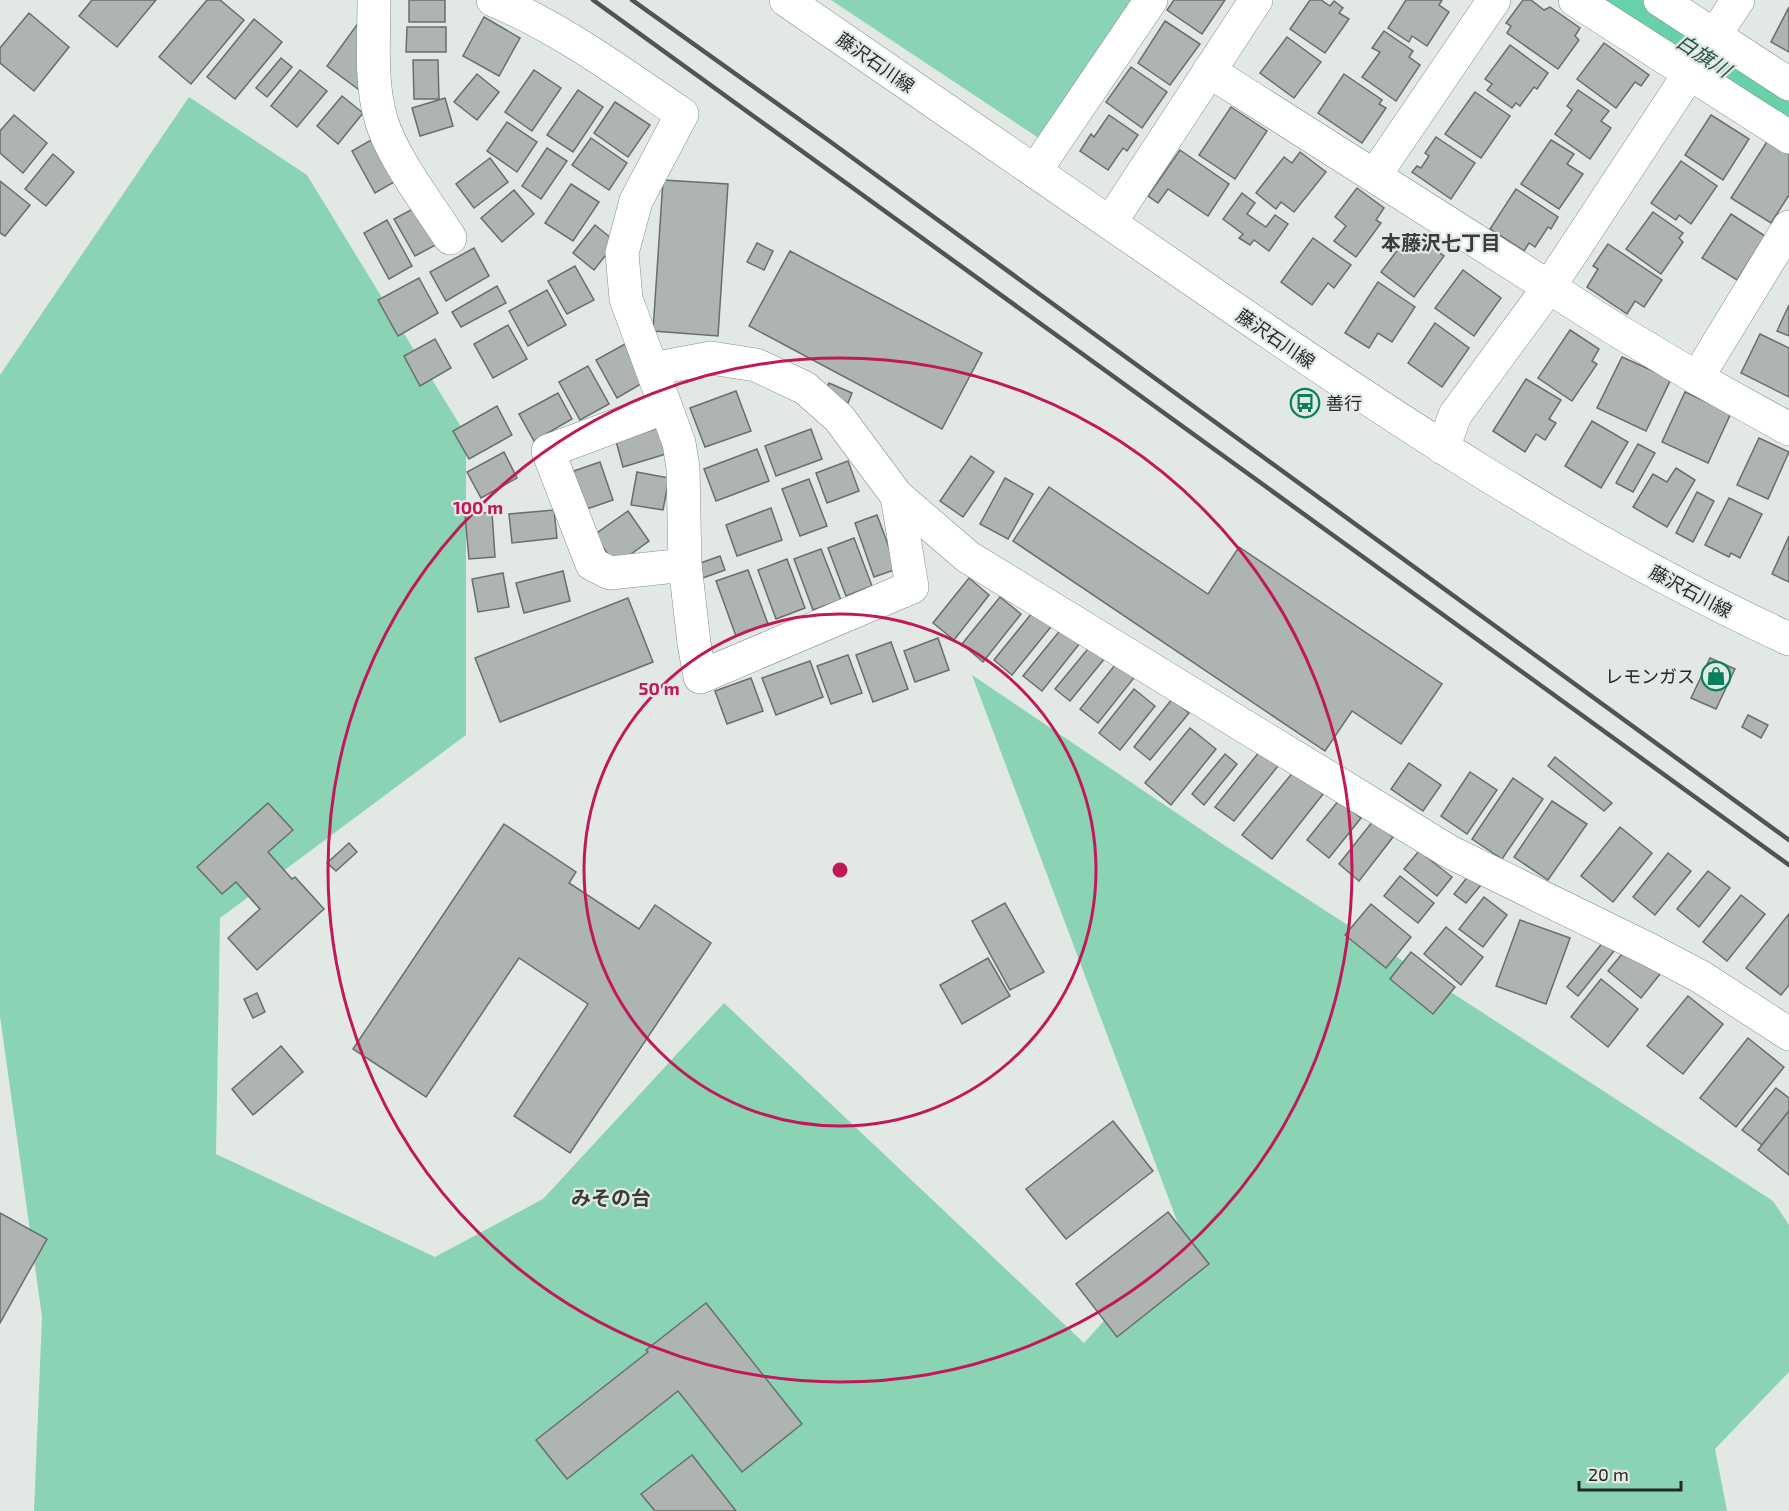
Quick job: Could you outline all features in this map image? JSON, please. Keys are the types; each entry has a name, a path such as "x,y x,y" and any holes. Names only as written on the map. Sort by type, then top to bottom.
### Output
{"street":[{"path":"374,0 375,88 381,120 398,157 450,238"},
{"path":"493,0 523,12 584,48 682,114 636,201 622,253 626,300 679,443 683,468 685,565 700,677 912,587 897,496"},
{"name":"藤沢石川線","path":"786,0 1335,378 1443,448 1572,527 1722,608 1789,639"},
{"path":"1035,171 1151,0"},
{"path":"1110,223 1256,0"},
{"path":"1375,175 1494,0"},
{"path":"1575,0 1702,55 1789,84"},
{"path":"1660,0 1702,55 1789,137"},
{"path":"1443,448 1455,416 1549,287 1738,0"},
{"path":"1209,71 1549,287 1697,378 1789,429"},
{"path":"1697,378 1789,227"},
{"path":"652,369 711,358 756,366 805,388 839,418 897,496 968,557 1450,852 1691,972 1789,1034"},
{"path":"666,406 548,451 592,564 610,573 685,565"}],"green space":[{"path":"831,0 1135,0 1040,139"},
{"path":"189,97 307,175 466,435 466,735 220,918 216,1154 435,1257 543,1199 724,1003 1084,1343 1182,1234 972,675 1221,843 1773,1201 1789,1225 1789,1372 1715,1449 1727,1511 34,1511 42,1317 0,1016 0,375"}],"building":[{"path":"92,0 156,0 117,47 79,16"},
{"path":"207,0 220,0 244,20 191,84 159,57"},
{"path":"409,0 445,0 445,22 409,22"},
{"path":"1174,0 1225,0 1202,34 1167,10"},
{"path":"1310,0 1321,0 1330,6 1334,1 1343,8 1339,13 1349,19 1325,53 1290,29"},
{"path":"1406,0 1442,0 1439,5 1449,12 1427,46 1412,36 1409,42 1388,28"},
{"path":"1523,0 1531,0 1544,10 1550,7 1580,28 1575,36 1579,40 1558,69 1507,33 1511,26 1506,23"},
{"path":"1789,7 1789,52 1771,42"},
{"path":"29,13 69,47 34,91 0,63 0,48"},
{"path":"484,17 520,38 499,76 463,56"},
{"path":"254,19 282,42 235,99 207,77"},
{"path":"1165,21 1200,44 1170,85 1138,63"},
{"path":"359,22 366,95 327,66"},
{"path":"407,27 446,27 446,52 406,52"},
{"path":"1384,31 1413,51 1409,57 1420,65 1396,101 1362,77 1380,52 1372,48"},
{"path":"1287,37 1321,62 1294,98 1260,73"},
{"path":"1604,43 1649,75 1641,86 1635,82 1616,108 1577,79"},
{"path":"1510,45 1548,73 1537,89 1534,87 1520,106 1516,103 1512,108 1487,90 1492,84 1485,79"},
{"path":"281,58 292,67 267,97 256,88"},
{"path":"413,60 438,60 439,99 414,99"},
{"path":"1131,67 1167,92 1142,128 1106,102"},
{"path":"300,70 327,91 297,127 271,106"},
{"path":"534,70 561,88 532,131 505,112"},
{"path":"477,74 499,92 477,120 454,102"},
{"path":"1344,74 1382,100 1379,104 1386,108 1362,143 1318,113"},
{"path":"578,90 603,107 573,152 547,135"},
{"path":"1578,90 1609,111 1601,121 1611,128 1590,159 1555,134 1572,110 1567,106"},
{"path":"1475,92 1510,116 1481,158 1445,134"},
{"path":"342,96 363,113 338,144 317,126"},
{"path":"445,98 453,126 420,136 412,108"},
{"path":"615,102 650,125 628,157 594,133"},
{"path":"1231,107 1267,131 1235,179 1199,155"},
{"path":"14,115 47,143 23,173 0,153 0,131"},
{"path":"1109,115 1138,135 1127,151 1123,148 1108,170 1080,151 1091,134 1094,137"},
{"path":"1711,115 1749,139 1723,180 1685,155"},
{"path":"507,122 537,142 517,172 487,151"},
{"path":"378,136 401,178 375,193 352,151"},
{"path":"1436,137 1475,163 1451,199 1412,172 1417,166 1421,168 1429,156 1425,153"},
{"path":"1770,137 1789,149 1789,195 1771,223 1731,198"},
{"path":"591,138 627,163 609,190 572,165"},
{"path":"1551,140 1574,154 1567,164 1583,174 1559,209 1521,184"},
{"path":"547,148 567,161 541,199 522,186"},
{"path":"1180,150 1229,184 1208,216 1168,189 1158,203 1148,196"},
{"path":"1300,152 1326,172 1294,212 1281,202 1276,209 1256,193 1284,157 1292,163"},
{"path":"53,154 74,172 46,206 25,189"},
{"path":"490,158 508,182 474,208 456,184"},
{"path":"1681,161 1717,186 1691,224 1679,215 1676,220 1651,203"},
{"path":"663,180 728,184 718,336 653,331"},
{"path":"0,181 30,205 5,236 0,233"},
{"path":"571,184 599,202 573,241 545,223"},
{"path":"1357,188 1384,208 1376,220 1381,223 1356,257 1334,241 1346,226 1335,217"},
{"path":"1516,189 1558,217 1551,229 1548,227 1535,247 1529,243 1524,251 1490,229"},
{"path":"514,190 534,214 502,242 481,218"},
{"path":"1242,193 1255,203 1247,214 1266,227 1275,215 1288,224 1269,251 1254,240 1250,245 1239,238 1243,234 1223,219"},
{"path":"422,204 443,241 415,256 394,219"},
{"path":"1653,212 1683,233 1679,238 1683,242 1661,274 1626,249"},
{"path":"1731,214 1765,236 1737,280 1702,258"},
{"path":"387,220 412,266 389,279 364,233"},
{"path":"595,225 616,242 594,270 573,253"},
{"path":"1411,232 1444,256 1414,297 1381,272"},
{"path":"1313,238 1351,265 1334,288 1328,283 1312,305 1281,282"},
{"path":"757,243 773,251 764,270 747,262"},
{"path":"1608,244 1662,280 1644,307 1635,301 1627,314 1587,287 1598,269 1593,266"},
{"path":"474,248 489,276 446,301 430,272"},
{"path":"790,251 982,353 942,429 749,326"},
{"path":"575,266 594,300 567,314 548,281"},
{"path":"1463,270 1501,298 1474,336 1435,308"},
{"path":"419,278 438,313 398,336 378,300"},
{"path":"1378,282 1415,307 1392,342 1378,333 1369,348 1345,333"},
{"path":"497,286 506,303 461,327 452,312"},
{"path":"547,290 566,325 528,346 509,311"},
{"path":"1789,305 1789,336 1777,331"},
{"path":"1435,323 1469,348 1442,387 1408,363"},
{"path":"508,325 527,359 493,378 474,344"},
{"path":"1570,330 1599,349 1592,361 1597,364 1572,401 1538,378"},
{"path":"1760,334 1789,348 1789,397 1741,373"},
{"path":"435,339 451,368 420,386 404,356"},
{"path":"625,344 646,381 617,398 596,360"},
{"path":"1622,357 1671,379 1646,431 1597,408"},
{"path":"588,366 609,404 580,420 559,382"},
{"path":"1526,379 1561,400 1549,419 1556,423 1545,440 1536,434 1525,452 1493,431"},
{"path":"829,383 852,393 848,403 825,393"},
{"path":"736,391 751,431 705,447 690,408"},
{"path":"1685,392 1731,413 1708,463 1662,442"},
{"path":"558,393 572,419 534,441 519,414"},
{"path":"497,406 512,435 469,459 453,431"},
{"path":"1592,421 1628,442 1601,488 1565,466"},
{"path":"658,428 666,454 623,467 616,441"},
{"path":"811,429 822,459 776,476 765,446"},
{"path":"1759,438 1789,452 1768,499 1737,485"},
{"path":"1638,444 1655,453 1633,492 1616,483"},
{"path":"757,449 769,481 716,501 704,469"},
{"path":"504,452 517,478 481,498 467,472"},
{"path":"971,456 994,472 963,517 940,501"},
{"path":"848,461 859,491 827,503 816,473"},
{"path":"600,462 613,500 584,510 571,472"},
{"path":"1676,468 1695,480 1667,527 1633,507 1653,474 1667,482"},
{"path":"637,472 669,478 663,510 631,505"},
{"path":"1005,478 1033,494 1008,539 980,524"},
{"path":"809,479 827,526 800,536 782,489"},
{"path":"1049,487 1208,594 1239,547 1442,684 1401,744 1352,711 1325,751 1013,541"},
{"path":"1697,492 1714,501 1693,542 1676,533"},
{"path":"1729,498 1762,514 1740,558 1731,553 1729,557 1705,545"},
{"path":"771,508 782,540 737,556 726,525"},
{"path":"554,510 557,538 512,543 509,514"},
{"path":"628,511 649,541 616,565 594,535"},
{"path":"492,512 495,557 469,559 465,515"},
{"path":"877,515 897,569 874,577 855,523"},
{"path":"1789,536 1789,582 1772,574"},
{"path":"854,538 872,586 846,596 828,548"},
{"path":"821,549 841,600 813,610 794,559"},
{"path":"720,556 725,570 700,579 695,565"},
{"path":"787,559 805,608 776,619 758,570"},
{"path":"748,570 768,624 736,636 716,581"},
{"path":"563,571 570,601 524,613 516,583"},
{"path":"503,573 509,607 478,612 472,579"},
{"path":"969,578 989,595 954,640 933,623"},
{"path":"1000,597 1021,614 983,662 962,644"},
{"path":"628,598 653,662 500,722 475,658"},
{"path":"1036,608 1054,623 1012,675 994,660"},
{"path":"1062,628 1080,643 1042,691 1023,676"},
{"path":"938,638 949,670 915,682 904,651"},
{"path":"891,642 908,689 873,702 856,655"},
{"path":"1091,645 1105,658 1070,701 1055,689"},
{"path":"848,655 862,693 831,704 817,666"},
{"path":"1710,658 1735,669 1716,709 1691,698"},
{"path":"1119,660 1137,674 1098,723 1080,709"},
{"path":"810,661 823,697 776,715 762,678"},
{"path":"751,678 763,711 727,724 715,691"},
{"path":"1134,689 1155,706 1120,750 1099,733"},
{"path":"1172,699 1189,713 1150,760 1134,747"},
{"path":"1748,715 1768,725 1761,738 1742,727"},
{"path":"1190,728 1216,749 1171,805 1145,783"},
{"path":"1264,746 1282,761 1234,821 1215,807"},
{"path":"1225,754 1237,764 1204,805 1192,794"},
{"path":"1555,757 1612,803 1604,811 1548,766"},
{"path":"1409,763 1441,785 1423,811 1391,789"},
{"path":"1294,771 1323,794 1272,859 1242,835"},
{"path":"1470,772 1497,790 1467,834 1441,816"},
{"path":"1513,778 1543,799 1502,859 1472,839"},
{"path":"1339,800 1361,818 1329,858 1307,840"},
{"path":"1552,801 1587,824 1548,880 1514,857"},
{"path":"268,803 293,830 268,852 292,879 295,877 324,909 257,970 228,938 260,909 236,882 222,894 197,867"},
{"path":"1373,821 1393,837 1359,881 1339,864"},
{"path":"504,824 576,872 569,883 639,929 655,905 711,943 570,1153 514,1116 588,1004 519,958 426,1097 353,1049"},
{"path":"1620,827 1652,853 1613,902 1581,876"},
{"path":"349,843 357,852 336,871 327,863"},
{"path":"1419,851 1452,877 1437,896 1404,869"},
{"path":"1668,853 1691,871 1655,915 1633,897"},
{"path":"1708,871 1730,888 1699,927 1677,909"},
{"path":"1469,875 1481,885 1466,903 1454,894"},
{"path":"1400,876 1434,903 1418,923 1384,896"},
{"path":"1741,895 1765,914 1727,961 1703,942"},
{"path":"1484,897 1507,915 1483,947 1459,929"},
{"path":"1005,903 1044,972 1010,990 972,921"},
{"path":"1371,904 1411,937 1386,968 1345,935"},
{"path":"1789,914 1789,985 1781,995 1746,968"},
{"path":"1520,920 1570,938 1546,1004 1496,986"},
{"path":"1446,927 1483,957 1461,985 1424,954"},
{"path":"1603,942 1614,951 1578,996 1567,987"},
{"path":"1627,948 1660,974 1641,998 1608,971"},
{"path":"1411,952 1455,987 1433,1014 1390,979"},
{"path":"988,958 1010,996 962,1024 940,985"},
{"path":"1601,979 1638,1009 1608,1047 1571,1017"},
{"path":"257,993 265,1012 253,1018 244,999"},
{"path":"1688,996 1723,1024 1683,1074 1647,1046"},
{"path":"1748,1038 1784,1067 1736,1127 1700,1098"},
{"path":"281,1046 303,1072 253,1115 232,1089"},
{"path":"1776,1088 1789,1098 1789,1111 1762,1145 1742,1130"},
{"path":"1789,1111 1789,1175 1758,1150"},
{"path":"1113,1121 1153,1171 1066,1239 1026,1189"},
{"path":"1168,1212 1209,1264 1117,1337 1076,1284"},
{"path":"0,1213 47,1239 0,1323"},
{"path":"706,1303 802,1424 742,1472 678,1391 567,1479 536,1440"},
{"path":"692,1455 736,1511 655,1511 641,1494"}],"waterway":[{"name":"白旗川","path":"1619,0 1789,110"}],"railway":[{"path":"593,0 1789,865"},
{"path":"632,0 828,140 1789,840"}],"place":[{"name":"善行","path":"1305,403"},
{"name":"レモンガス","path":"1716,676"}],"district":[{"name":"本藤沢七丁目","path":"1441,242"},
{"name":"みその台","path":"611,1197"}]}
